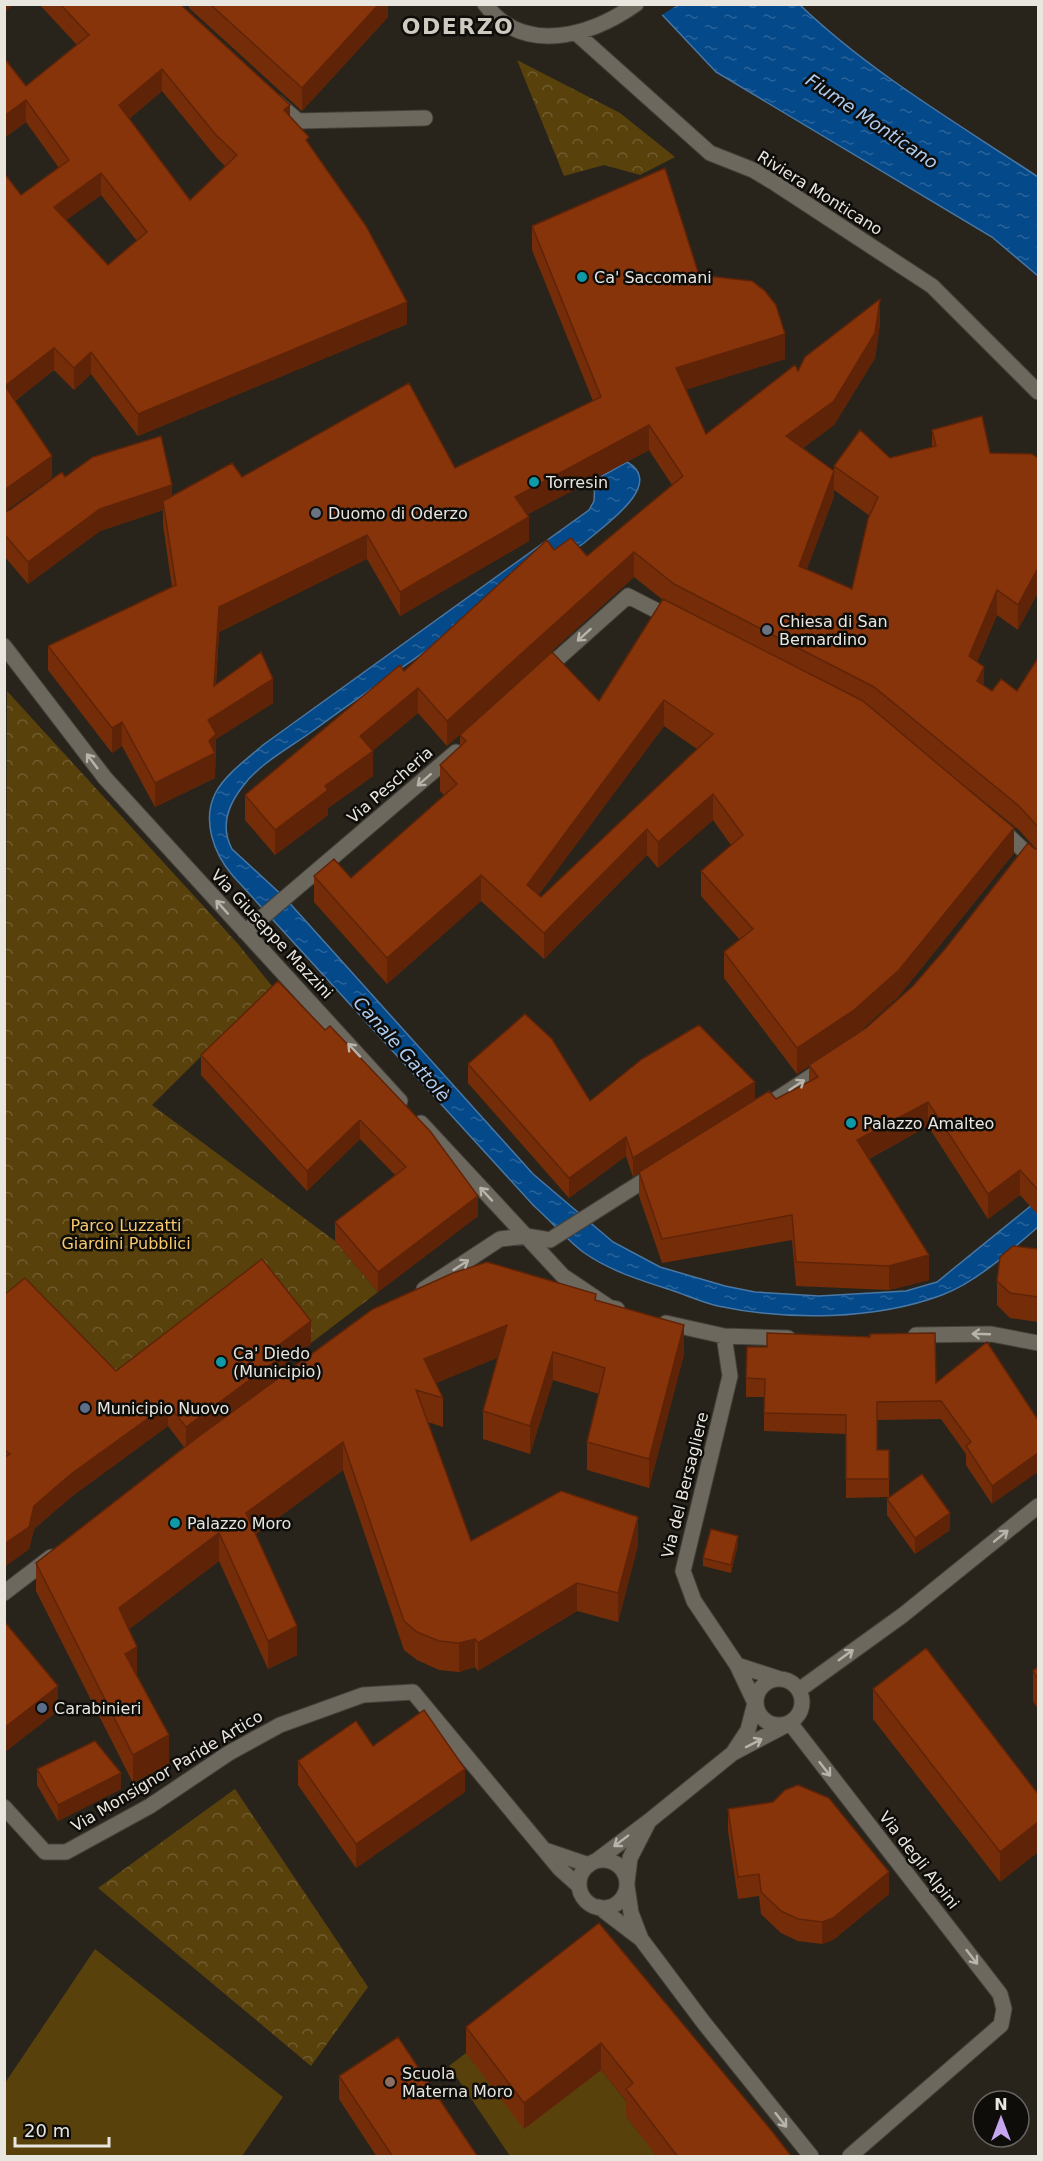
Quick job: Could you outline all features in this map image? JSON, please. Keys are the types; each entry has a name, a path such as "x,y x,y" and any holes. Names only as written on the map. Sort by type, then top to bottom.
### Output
{"street":[{"path":"485,4 499,20 531,36 552,37 576,33 619,15 636,4"},
{"name":"Riviera Monticano","path":"576,33 710,153 753,170 932,286 1038,392"},
{"path":"264,91 298,121 425,118"},
{"path":"536,679 627,596 687,626"},
{"name":"Via Giuseppe Mazzini","path":"4,646 105,778 563,1276 609,1307 631,1313"},
{"name":"Via Pescheria","path":"245,932 471,738"},
{"path":"985,815 1028,860"},
{"path":"755,1113 841,1056"},
{"path":"407,1301 500,1239 526,1236 550,1240 674,1163"},
{"path":"653,1319 724,1336 798,1338"},
{"path":"903,1336 991,1334 1038,1343"},
{"name":"Via del Bersagliere","path":"724,1336 730,1376 683,1571 694,1601 737,1665 756,1703"},
{"path":"799,1690 903,1615 1038,1506"},
{"path":"4,1593 65,1547"},
{"path":"737,1665 787,1680 799,1690 802,1705 796,1719 733,1753 649,1821 592,1863 584,1871 579,1886 586,1900 599,1907 641,1939 811,2157"},
{"path":"733,1753 748,1730 760,1689 765,1683 780,1679"},
{"name":"Via Monsignor Paride Artico","path":"4,1807 45,1852 66,1852 150,1806 229,1753 280,1725 363,1695 413,1692 542,1849 568,1878 579,1886"},
{"path":"756,1703 761,1718 767,1722 774,1725 789,1723"},
{"name":"Via degli Alpini","path":"789,1723 1000,1994 1004,2010 1001,2025 849,2157"},
{"path":"599,1907 607,1907 621,1900 627,1884 630,1858 649,1821"},
{"path":"542,1849 592,1863 611,1862 618,1865 627,1884 631,1913 641,1939"}],"green space":[{"path":"517,60 620,113 675,157 640,175 604,165 564,176"},
{"name":"Parco Luzzatti Giardini Pubblici","path":"7,691 238,944 272,986 152,1105 335,1241 378,1292 311,1343 133,1381 5,1318"},
{"path":"235,1789 368,1987 311,2066 98,1888"},
{"path":"95,1949 283,2097 242,2156 5,2156 5,2083"},
{"path":"466,2053 601,2070 633,2110 626,2116 657,2156 510,2156 449,2066"}],"water":[{"name":"Fiume Monticano","path":"653,5 800,5 827,30 885,75 1038,177 1038,276 992,237 716,72"},
{"name":"Canale Gattolè","path":"627,462 637,471 640,482 636,493 616,516 584,543 381,682 258,770 243,786 230,808 226,824 228,841 232,849 285,898 533,1174 613,1242 660,1267 725,1286 755,1292 819,1296 906,1291 937,1282 1038,1200 1038,1227 980,1274 942,1295 889,1309 860,1313 831,1316 773,1314 706,1303 625,1274 593,1259 534,1206 233,876 215,847 210,825 212,803 220,785 237,767 263,745 589,510 594,501 595,480"}],"pier":[{"path":"650,4 677,4 677,5 659,17"}],"building":[{"path":"60,4 180,4 290,105 284,110 309,137 306,140 366,226 407,302 138,414 91,352 74,368 54,348 5,386 52,456 4,490 4,173 21,195 69,160 26,100 4,116 4,58 26,86 89,35","holes":["162,69 216,135 237,155 190,200 119,105","101,173 147,232 108,265 54,207"]},
{"path":"210,4 379,4 302,88"},
{"path":"665,168 699,275 752,281 765,291 776,305 785,334 676,368 706,434 795,365 798,371 805,357 880,299 875,333 834,401 786,436 834,471 799,566 852,589 868,519 878,497 834,466 860,430 890,458 936,446 932,430 982,416 990,453 1032,454 1038,458 1038,568 1018,605 997,590 969,656 984,667 977,681 992,691 1001,679 1017,691 1038,658 1038,827 1019,806 874,687 674,584 634,552 447,721 418,688 360,736 373,751 325,786 328,790 275,830 245,795 400,665 404,671 547,540 554,550 571,538 587,556 683,476 649,425 515,497 529,517 400,592 367,535 219,607 214,686 261,652 273,679 208,720 216,734 209,741 215,753 155,783 122,722 112,728 48,646 176,585 163,501 232,463 242,477 409,383 455,468 601,397 532,226"},
{"path":"161,436 172,485 100,509 28,562 4,534 4,512 62,472 65,477 93,457"},
{"path":"663,599 863,701 1014,828 899,970 854,1010 797,1048 724,952 753,929 701,871 743,835 713,794 658,842 647,829 544,933 481,875 387,958 314,876 334,859 351,878 457,784 440,765 466,741 460,735 552,652 599,701","holes":["664,700 713,734 541,897 527,885"]},
{"path":"1028,843 1038,849 1038,1190 1020,1170 988,1194 928,1102 857,1140 929,1255 889,1266 796,1262 792,1215 662,1239 639,1172 769,1091 776,1099 818,1077 809,1065 866,1028 913,986"},
{"path":"278,981 325,1030 330,1026 430,1131 478,1196 378,1272 335,1222 406,1167 360,1120 307,1171 201,1055"},
{"path":"525,1014 552,1039 590,1101 642,1059 699,1025 755,1082 633,1158 626,1137 569,1178 468,1064"},
{"path":"1013,1246 1038,1249 1038,1297 1010,1293 997,1281 1000,1257"},
{"path":"262,1259 311,1321 275,1348 280,1356 286,1353 186,1427 168,1404 71,1474 34,1506 29,1527 4,1544 4,1458 10,1454 4,1449 4,1295 25,1278 116,1371"},
{"path":"487,1262 596,1294 595,1300 684,1325 649,1459 587,1442 605,1368 553,1352 530,1426 483,1411 507,1325 424,1359 443,1398 416,1390 471,1541 561,1491 638,1517 618,1593 577,1583 478,1643 475,1639 459,1643 439,1641 417,1632 404,1621 343,1442 246,1513 297,1626 268,1641 219,1533 119,1608 137,1647 125,1654 169,1735 133,1755 36,1563 198,1437 373,1309 453,1273"},
{"path":"767,1333 870,1337 870,1334 935,1333 936,1383 987,1342 1038,1420 1038,1453 992,1486 966,1446 971,1442 941,1401 877,1402 877,1450 889,1450 889,1479 846,1479 846,1415 764,1413 765,1379 746,1378 747,1347 767,1347"},
{"path":"922,1474 950,1513 915,1538 887,1499"},
{"path":"711,1529 738,1536 731,1565 703,1558"},
{"path":"4,1621 58,1686 4,1728"},
{"path":"926,1648 1038,1794 1038,1822 1000,1852 873,1689"},
{"path":"1038,1667 1038,1679 1033,1671"},
{"path":"424,1710 465,1769 356,1844 298,1761 356,1721 373,1746"},
{"path":"95,1741 121,1773 58,1805 37,1769"},
{"path":"798,1785 829,1798 889,1872 833,1918 822,1922 798,1919 781,1911 761,1892 759,1874 738,1877 728,1809 773,1802 785,1790"},
{"path":"599,1923 792,2157 678,2157 626,2089 633,2083 601,2043 524,2103 466,2027"},
{"path":"398,2037 478,2157 393,2157 339,2076"}],"place":[{"name":"Ca' Saccomani","path":"582,277"},
{"name":"Torresin","path":"534,482"},
{"name":"Duomo di Oderzo","path":"316,513"},
{"name":"Chiesa di San Bernardino","path":"767,630"},
{"name":"Palazzo Amalteo","path":"851,1123"},
{"name":"Ca' Diedo (Municipio)","path":"221,1362"},
{"name":"Municipio Nuovo","path":"85,1408"},
{"name":"Palazzo Moro","path":"175,1523"},
{"name":"Carabinieri","path":"42,1708"},
{"name":"Scuola Materna Moro","path":"390,2082"}],"district":[{"name":"ODERZO","path":"458,26"}]}
